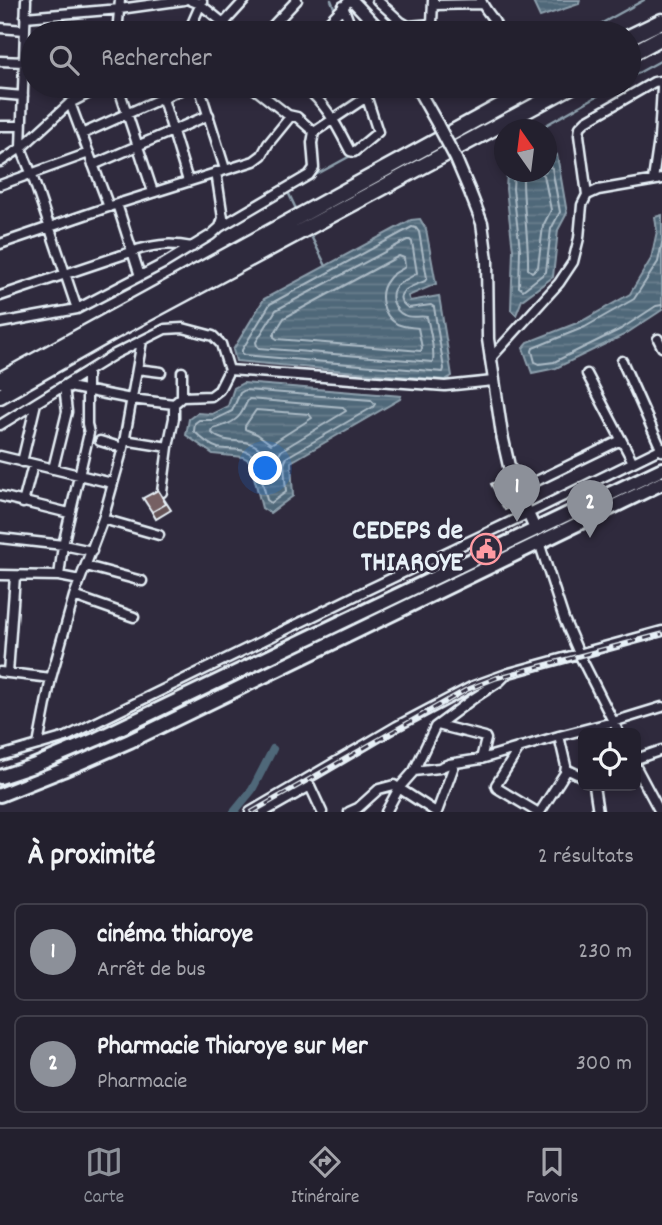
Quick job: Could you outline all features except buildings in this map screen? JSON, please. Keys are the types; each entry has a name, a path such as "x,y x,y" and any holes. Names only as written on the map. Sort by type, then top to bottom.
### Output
{"highway":[{"path":"641,31 662,21"},
{"path":"641,48 662,37"},
{"path":"0,380 515,98"},
{"path":"0,396 125,325 550,98"},
{"path":"0,777 97,739 662,469"},
{"path":"0,795 130,741 662,483"}],"street":[{"path":"25,21 26,0"},
{"path":"25,17 120,4 184,0"},
{"path":"190,0 201,2 222,21"},
{"path":"226,21 245,0"},
{"path":"277,21 297,0"},
{"path":"377,0 400,21"},
{"path":"195,21 201,2"},
{"path":"330,21 348,2"},
{"path":"348,2 352,21"},
{"path":"348,2 369,21"},
{"path":"432,21 433,3 482,2 495,21"},
{"path":"0,28 21,30"},
{"path":"0,61 21,62"},
{"path":"587,195 598,190 657,179 662,87 659,81 641,89"},
{"path":"0,94 21,96"},
{"path":"23,98 21,148 77,309"},
{"path":"0,162 21,148 70,103 80,98"},
{"path":"122,98 153,192"},
{"path":"203,98 225,169"},
{"path":"266,98 290,117 297,117 314,132"},
{"path":"317,98 350,150 356,151 378,132 367,98"},
{"path":"0,323 77,309 192,247 220,227 309,175 314,168 314,132 365,98"},
{"path":"423,98 456,159 482,223 487,260 488,331 502,435 516,491 535,529"},
{"path":"491,359 559,283 573,262 579,238 582,205 587,195 580,127 626,98"},
{"path":"82,134 163,99 188,181"},
{"path":"70,103 140,276"},
{"path":"93,165 209,115"},
{"path":"0,244 254,161 262,155 290,117"},
{"path":"0,126 22,127"},
{"path":"0,185 89,153"},
{"path":"216,173 223,218 220,227"},
{"path":"0,296 158,244 173,243 192,247"},
{"path":"0,425 64,386 164,329 183,328 213,336 221,344 229,370 219,390 211,396 182,397 174,404 131,400 64,386"},
{"path":"38,745 51,678 74,596 103,519 123,444 142,341"},
{"path":"0,756 66,737 662,449 622,361"},
{"path":"137,369 162,372"},
{"path":"229,370 445,386 493,381"},
{"path":"59,576 69,513 89,433 88,372"},
{"path":"181,372 182,397"},
{"path":"587,374 633,462"},
{"path":"53,469 66,422 64,386"},
{"path":"22,462 36,403"},
{"path":"162,492 174,404"},
{"path":"516,491 621,440"},
{"path":"100,441 168,447"},
{"path":"0,457 112,483"},
{"path":"23,503 33,465"},
{"path":"0,496 69,513"},
{"path":"103,519 159,536"},
{"path":"0,538 92,551"},
{"path":"539,542 564,619 616,728"},
{"path":"86,566 142,581"},
{"path":"0,575 59,576 80,580"},
{"path":"15,576 4,672 51,678"},
{"path":"74,596 134,617"},
{"path":"250,812 397,726 473,686 509,673 662,631"},
{"path":"386,812 399,788 414,771 435,727 509,673"},
{"path":"414,771 481,759 662,707"},
{"path":"438,725 485,737 481,759"},
{"path":"520,747 496,785 538,812 565,774 559,736"},
{"path":"641,757 662,750"},
{"path":"349,812 358,808 379,789 394,785 437,812 455,763"},
{"path":"566,769 578,774"},
{"path":"641,776 660,812"},
{"path":"264,812 310,786 322,812"},
{"path":"595,791 598,812"},
{"path":"273,799 278,812"}],"water":[{"path":"530,0 580,0 579,4 540,17"},
{"path":"557,155 567,213 558,230 553,277 522,300 516,315 511,310 513,250 506,182 557,182"},
{"path":"662,215 662,310 624,335 556,368 532,373 523,348 528,342 582,321 630,294 651,259 657,231 655,217"},
{"path":"420,219 426,229 436,284 408,296 410,301 439,296 452,376 445,380 236,361 233,350 264,299 411,220"},
{"path":"243,383 401,396 291,462 293,496 270,513 262,508 250,461 243,457 213,454 186,435 189,419 197,413 212,414 228,406 234,388"}],"waterway":[{"path":"331,0 335,10"},
{"path":"371,0 393,21"},
{"path":"606,21 644,0"},
{"path":"338,16 340,21"},
{"path":"641,71 662,60"},
{"path":"556,119 594,98"},
{"path":"310,178 354,154"},
{"path":"288,192 297,211"},
{"path":"309,232 326,266"},
{"path":"234,812 252,790 273,749"}],"railway":[{"path":"252,812 466,690 496,678 662,634"}],"place":[{"name":"cinéma thiaroye","path":"517,522"},
{"name":"Pharmacie Thiaroye sur Mer","path":"590,538"},
{"name":"CEDEPS de THIAROYE","path":"486,549"}]}
